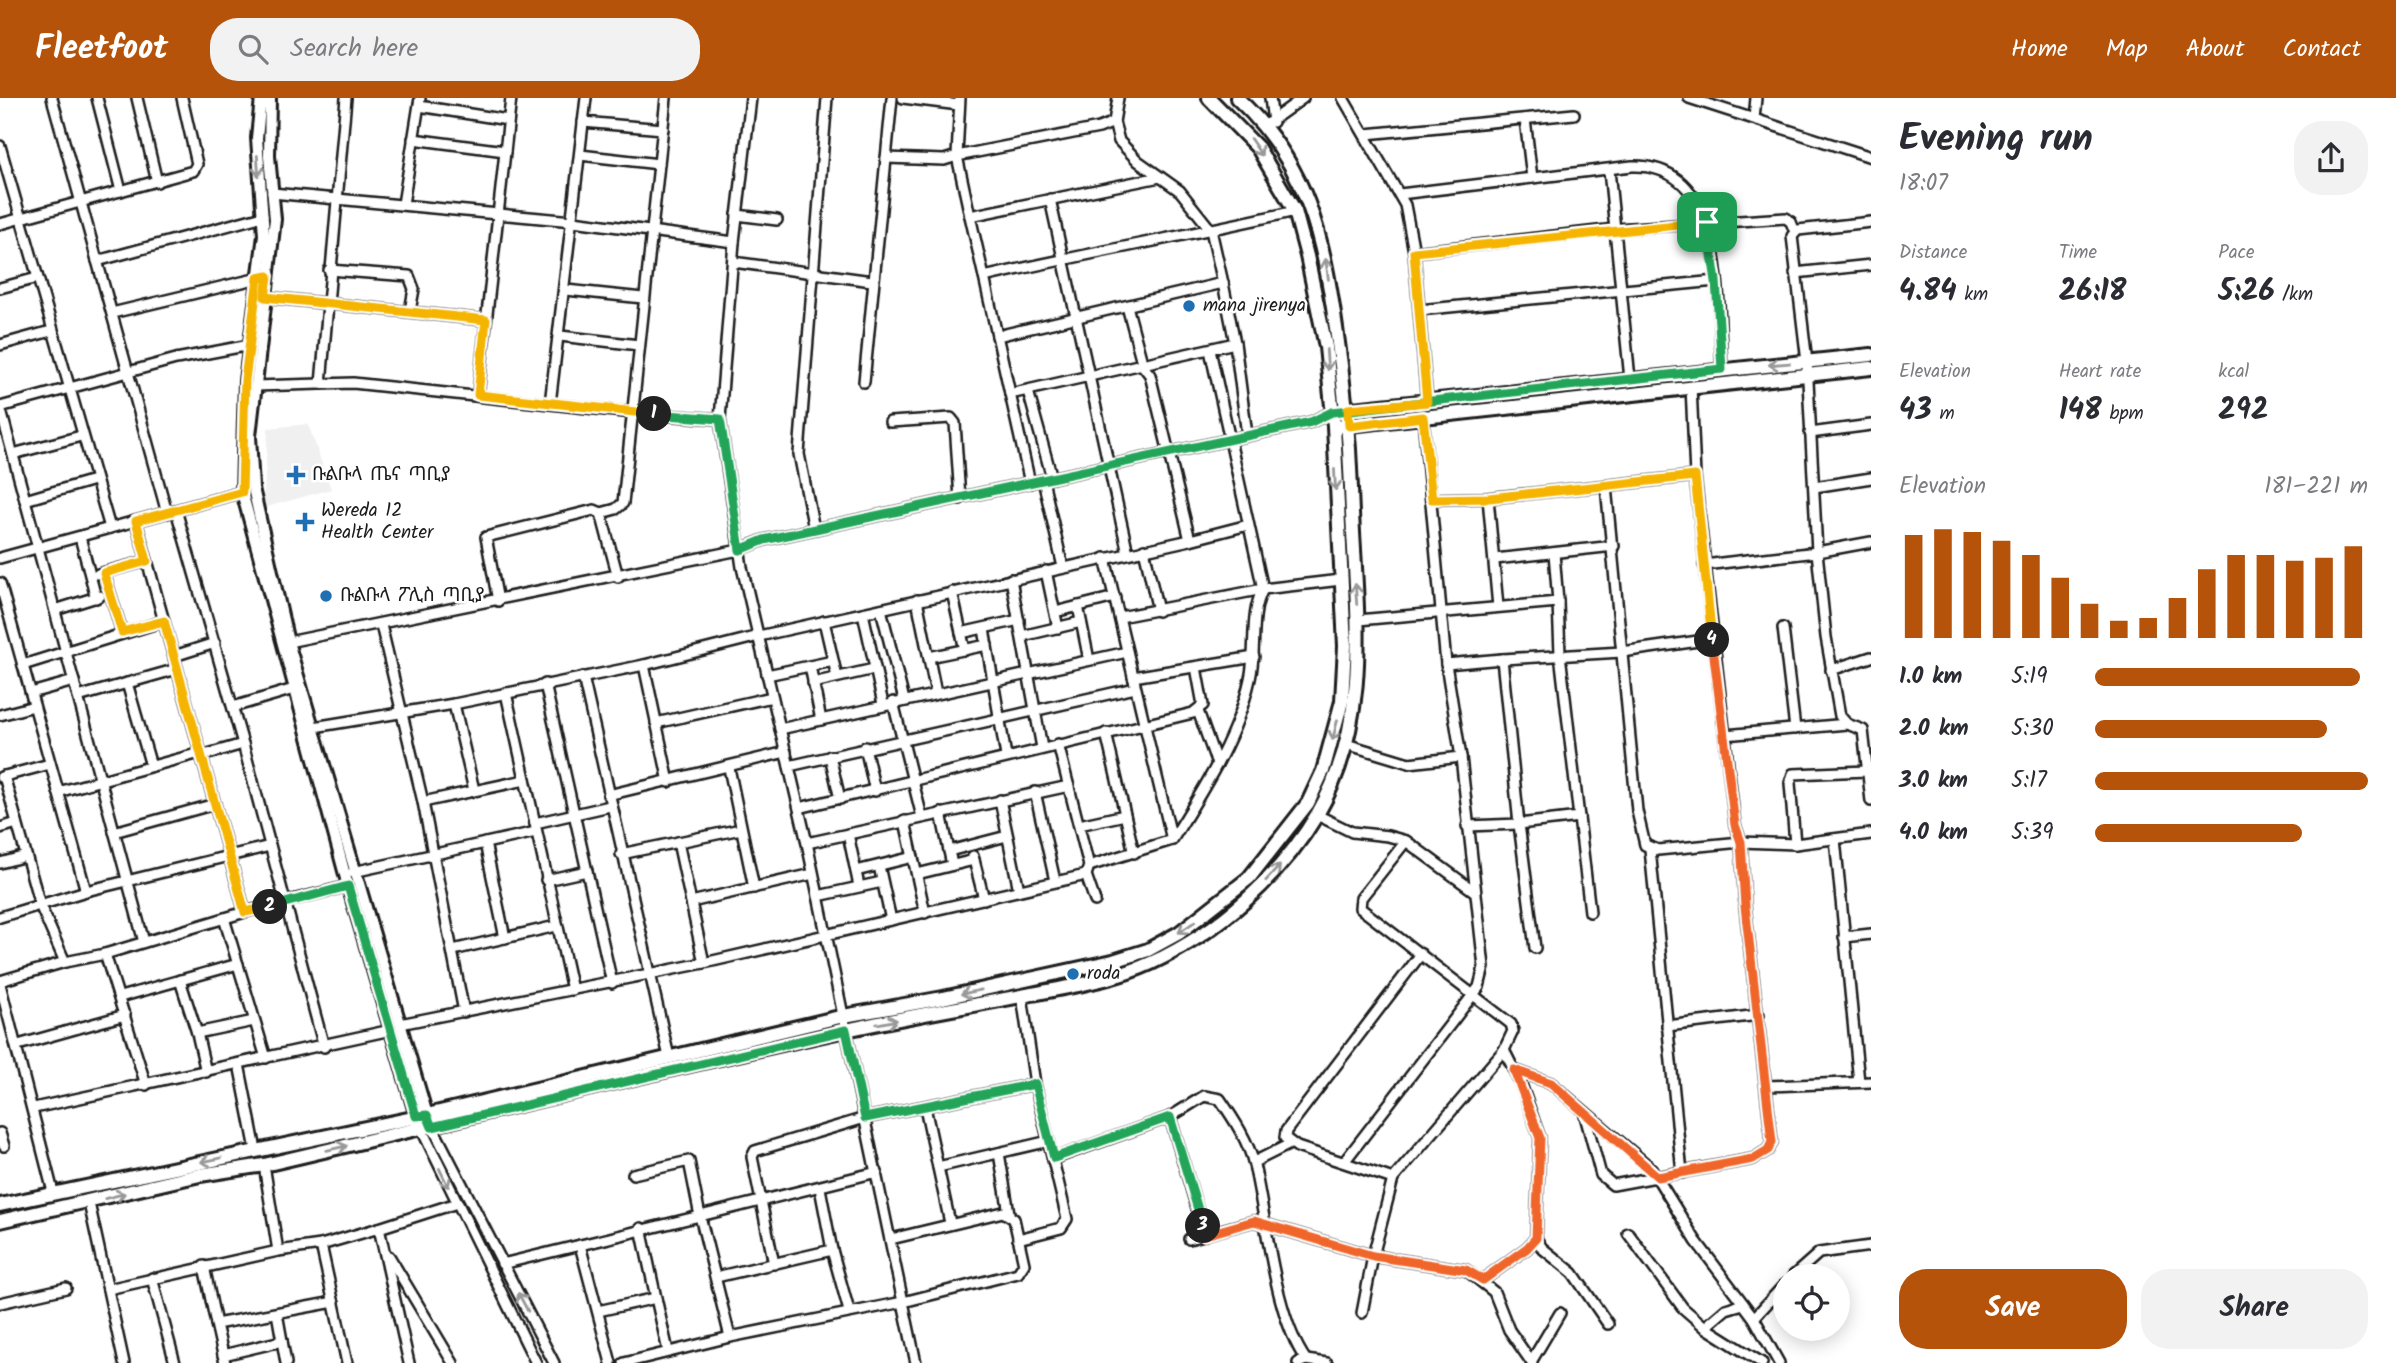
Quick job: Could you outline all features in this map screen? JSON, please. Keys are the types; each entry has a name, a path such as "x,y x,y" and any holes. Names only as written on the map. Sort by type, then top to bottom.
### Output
{"main road":[{"path":"0,1220 89,1203 200,1175 264,1165 669,1057 844,1016 943,998 1113,961 1148,950 1213,909 1249,878 1308,803 1333,738 1343,684 1345,646 1334,426 1326,347 1295,211 1258,148 1209,98"},
{"path":"0,1205 256,1150 424,1122 846,1030 1129,972 1186,945 1223,920 1259,888 1290,855 1317,815 1335,777 1346,744 1356,686 1358,621 1348,409 1325,251 1310,202 1276,142 1269,124 1237,98"},
{"path":"1332,412 1871,355"},
{"path":"1334,426 1871,368"},
{"path":"1343,684 1356,686"},
{"path":"1213,909 1223,920"}],"street":[{"path":"52,98 127,374 215,643 324,1047"},
{"path":"97,98 121,191"},
{"path":"137,98 157,181"},
{"path":"0,224 193,171 197,164 183,98"},
{"path":"261,98 257,138 264,235 265,297 250,436 253,488 288,642 314,727 395,1027"},
{"path":"270,98 269,156 275,219 250,345 242,437 242,492 348,886 424,1122 457,1203 536,1363"},
{"path":"321,384 326,302 346,98"},
{"path":"478,395 511,98"},
{"path":"550,404 566,289 586,98"},
{"path":"498,601 486,537 492,533 594,510 601,513 620,507 626,495 643,298 666,98"},
{"path":"751,98 734,242 720,419 740,550 807,843 916,1363"},
{"path":"814,529 799,454 827,98"},
{"path":"864,382 892,98"},
{"path":"903,98 960,101 957,156 1030,483"},
{"path":"1118,98 1114,122 1124,148 1180,191 1211,230 1235,343 1247,435"},
{"path":"1269,98 1269,124"},
{"path":"1269,124 1303,98"},
{"path":"1343,98 1400,194 1414,252 1427,402"},
{"path":"1689,98 1871,157"},
{"path":"1754,119 1756,98"},
{"path":"404,204 420,102 508,120"},
{"path":"1366,134 1574,114"},
{"path":"1525,119 1532,178"},
{"path":"583,122 663,129"},
{"path":"886,158 944,160 1099,128 1114,122"},
{"path":"413,139 505,151"},
{"path":"0,146 3,166 110,528"},
{"path":"580,155 659,164"},
{"path":"1400,194 1632,166 1661,168 1692,193 1707,222 1716,281 1722,369"},
{"path":"1609,170 1630,379"},
{"path":"970,216 1160,177"},
{"path":"272,193 573,221 734,242"},
{"path":"1050,199 1128,553"},
{"path":"984,277 1063,258 1295,211"},
{"path":"737,215 777,220"},
{"path":"97,261 263,216"},
{"path":"1414,252 1615,229 1786,218 1795,232 1796,272 1807,362 1817,552 1831,670 1840,716 1847,724"},
{"path":"1795,232 1871,222"},
{"path":"733,262 872,281"},
{"path":"1796,272 1871,265"},
{"path":"329,270 409,276 414,289 410,311"},
{"path":"112,313 263,277"},
{"path":"0,288 37,278"},
{"path":"1419,310 1716,281"},
{"path":"997,336 1223,283"},
{"path":"566,289 643,298"},
{"path":"265,297 486,320"},
{"path":"1127,306 1143,366 1150,375 1190,540"},
{"path":"0,343 51,331"},
{"path":"560,336 639,345"},
{"path":"1010,394 1235,343"},
{"path":"144,942 0,407 176,359 250,345"},
{"path":"34,1108 324,1047 395,1027 650,975 825,933 925,913 1055,881 1172,840 1217,764 1244,704 1254,657 1256,605 1263,589 1209,350"},
{"path":"255,386 353,383 633,413 720,419"},
{"path":"1584,1112 1595,1155 1606,1182 1614,1185 1753,1159 1768,1150 1772,1142 1768,1086 1745,906 1741,842 1735,825 1704,565 1695,476 1691,386"},
{"path":"1028,391 1048,479 1063,567"},
{"path":"288,642 618,577 740,550 752,544 814,529 1311,422 1332,412"},
{"path":"1344,1162 1473,993 1482,979 1484,967 1461,757 1446,664 1423,417"},
{"path":"890,422 951,418 955,423 960,499"},
{"path":"1311,422 1334,426"},
{"path":"1810,433 1871,425"},
{"path":"13,454 81,436"},
{"path":"1432,499 1489,498 1695,476"},
{"path":"1814,487 1871,478"},
{"path":"25,500 94,480"},
{"path":"1606,486 1614,546 1637,811 1642,840 1650,849 1682,1173"},
{"path":"0,558 242,492"},
{"path":"1489,498 1498,607"},
{"path":"601,513 618,577"},
{"path":"136,521 245,912"},
{"path":"314,727 454,704 644,665 824,621 1248,526"},
{"path":"80,537 96,597"},
{"path":"1704,565 1817,552 1871,542"},
{"path":"1495,559 1614,546"},
{"path":"1144,549 1158,611"},
{"path":"1554,553 1560,654 1590,912"},
{"path":"1105,558 1172,840"},
{"path":"91,576 147,561"},
{"path":"1046,571 1058,628"},
{"path":"104,573 122,632"},
{"path":"1011,579 1042,748"},
{"path":"1120,617 1263,589 1340,580"},
{"path":"0,583 3,604 31,693 86,891"},
{"path":"952,592 965,650"},
{"path":"55,610 110,593"},
{"path":"1055,612 1115,597"},
{"path":"917,600 936,693"},
{"path":"1358,621 1558,602"},
{"path":"1077,607 1089,660"},
{"path":"881,609 904,700"},
{"path":"863,613 874,669 901,738 922,817"},
{"path":"961,633 1019,620"},
{"path":"23,666 122,632 164,621"},
{"path":"824,621 837,677"},
{"path":"1022,636 1081,622"},
{"path":"381,625 423,802 464,1012"},
{"path":"1783,628 1795,729"},
{"path":"984,629 1006,756"},
{"path":"1446,664 1560,654 1622,652 1712,639"},
{"path":"174,656 215,643"},
{"path":"929,657 987,645"},
{"path":"780,729 1127,652"},
{"path":"1133,677 1254,657"},
{"path":"1831,670 1871,657"},
{"path":"1502,659 1535,948"},
{"path":"767,675 833,661"},
{"path":"644,665 669,782"},
{"path":"810,666 821,720"},
{"path":"799,808 1198,711 1203,705 1196,667"},
{"path":"78,697 177,669"},
{"path":"813,683 874,669"},
{"path":"583,677 610,806 669,1057"},
{"path":"31,693 74,681"},
{"path":"127,683 150,766"},
{"path":"545,684 612,983"},
{"path":"789,766 901,738 1135,688"},
{"path":"233,707 293,689"},
{"path":"506,693 572,990"},
{"path":"656,723 772,697"},
{"path":"454,704 474,790"},
{"path":"0,715 34,706"},
{"path":"1198,711 1217,764"},
{"path":"1725,735 1847,724 1867,729 1867,771 1871,801"},
{"path":"1106,733 1133,853"},
{"path":"58,792 243,744"},
{"path":"1058,744 1095,901"},
{"path":"1346,744 1409,763 1461,757"},
{"path":"865,747 875,791"},
{"path":"608,795 729,768 786,752"},
{"path":"830,756 840,799"},
{"path":"50,764 2,777 40,905 65,962"},
{"path":"729,768 754,888"},
{"path":"1795,844 1790,783 1793,774 1867,771"},
{"path":"423,802 525,780"},
{"path":"807,843 1069,786"},
{"path":"1035,792 1055,881"},
{"path":"1000,800 1019,890"},
{"path":"114,832 215,804"},
{"path":"354,872 485,843 574,814 610,806"},
{"path":"941,813 953,865"},
{"path":"1079,825 1125,815"},
{"path":"1317,815 1352,832 1406,841 1474,891"},
{"path":"1467,826 1519,824 1579,817"},
{"path":"905,821 925,913"},
{"path":"0,828 17,823"},
{"path":"621,854 741,829"},
{"path":"848,834 859,886"},
{"path":"1650,849 1741,842 1795,844 1871,834"},
{"path":"949,851 1007,836"},
{"path":"1835,839 1859,1082"},
{"path":"1362,1313 1373,1256 1393,1180 1504,1049 1513,1031 1511,1024 1473,993 1360,908 1361,898 1406,841"},
{"path":"678,842 704,963"},
{"path":"485,843 505,938"},
{"path":"0,917 127,880 270,846"},
{"path":"970,846 984,899"},
{"path":"0,863 26,856"},
{"path":"856,871 913,857"},
{"path":"917,874 974,860"},
{"path":"879,866 891,920"},
{"path":"546,880 587,871"},
{"path":"691,902 813,874"},
{"path":"817,896 882,882"},
{"path":"53,1192 34,1108 0,983 65,962 105,954 245,912 348,886"},
{"path":"224,918 266,1058"},
{"path":"453,950 556,926"},
{"path":"1844,937 1871,934"},
{"path":"105,954 146,1085"},
{"path":"1393,1180 1290,1144 1285,1138 1286,1131 1421,954"},
{"path":"120,998 238,964"},
{"path":"180,980 206,1072"},
{"path":"1018,1239 1066,1224 1066,1207 1035,1084 1022,996"},
{"path":"1667,1026 1759,1015"},
{"path":"18,1045 125,1016"},
{"path":"197,1033 254,1021"},
{"path":"1504,1049 1540,1138 1536,1238 1542,1248 1573,1273 1608,1324"},
{"path":"239,1064 256,1150"},
{"path":"1514,1070 1551,1083 1658,1177 1696,1241 1754,1318 1772,1355 1779,1363"},
{"path":"1768,1086 1871,1083"},
{"path":"774,1264 752,1157 755,1151 865,1118 1035,1084"},
{"path":"1054,1158 1170,1117 1204,1096 1220,1098 1254,1162 1264,1223 1292,1341 1302,1362 1326,1363"},
{"path":"925,1107 950,1223"},
{"path":"1170,1117 1205,1235"},
{"path":"424,1122 554,1363"},
{"path":"0,1133 4,1146"},
{"path":"938,1167 1049,1141"},
{"path":"1254,1162 1290,1144"},
{"path":"624,1363 730,1337 903,1302 1018,1273 1024,1264 1014,1219 1009,1213 999,1153"},
{"path":"633,1174 689,1161 730,1337"},
{"path":"264,1165 278,1251"},
{"path":"502,1264 877,1172"},
{"path":"820,1188 832,1250 849,1311"},
{"path":"89,1203 124,1363"},
{"path":"108,1289 204,1266 321,1245 457,1203"},
{"path":"891,1239 950,1223 1009,1213"},
{"path":"1189,1239 1254,1221 1373,1256 1466,1270 1483,1280 1494,1292 1509,1330 1532,1363 1560,1313"},
{"path":"379,1228 409,1363"},
{"path":"641,1228 668,1351"},
{"path":"1628,1233 1676,1302 1705,1327 1763,1363 1772,1355"},
{"path":"1483,1280 1527,1248 1536,1238"},
{"path":"321,1245 347,1363"},
{"path":"580,1245 611,1363"},
{"path":"1807,1264 1819,1253 1871,1246"},
{"path":"384,1249 453,1363"},
{"path":"716,1277 832,1250"},
{"path":"204,1266 224,1359 282,1341"},
{"path":"152,1278 175,1363"},
{"path":"0,1303 66,1288"},
{"path":"1754,1318 1773,1297"},
{"path":"598,1311 656,1298"},
{"path":"216,1324 334,1302"},
{"path":"1705,1327 1726,1309 1743,1304"},
{"path":"276,1313 286,1363"}],"shaded area":[{"name":"ቡልቡላ ጤና ጣቢያ","path":"308,424 331,489 263,508 268,428"}],"place":[{"name":"mana jirenya","path":"1189,306"},
{"name":"ቡልቡላ ጤና ጣቢያ","path":"296,475"},
{"name":"Wereda 12 Health Center","path":"305,522"},
{"name":"ቡልቡላ ፖሊስ ጣቢያ","path":"326,596"},
{"name":"roda","path":"1073,974"}],"route":[{"path":"1707,222 1615,229 1414,252 1427,402 1371,407 1348,409 1349,426 1423,417 1432,499 1489,498 1695,476 1735,825 1741,842 1745,906 1768,1086 1772,1142 1768,1150 1753,1159 1658,1177 1651,1168 1551,1083 1514,1070 1540,1138 1536,1238 1527,1248 1483,1280 1466,1270 1373,1256 1254,1221 1205,1235 1170,1117 1082,1151 1054,1158 1035,1084 865,1118 846,1030 432,1127 427,1115 416,1116 348,886 245,912 164,621 122,632 104,573 147,561 136,521 242,492 245,380 258,278 268,276 265,297 486,320 478,395 633,413 720,419 740,550 764,540 1311,422 1332,412 1348,409 1427,402 1512,394 1722,369 1716,281 1707,222"}]}
